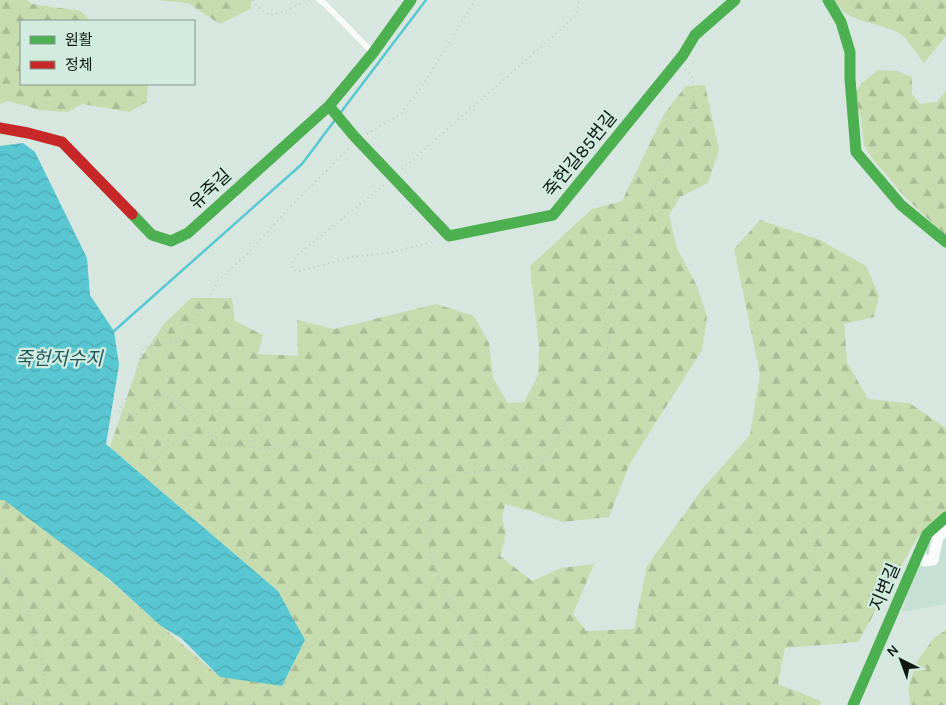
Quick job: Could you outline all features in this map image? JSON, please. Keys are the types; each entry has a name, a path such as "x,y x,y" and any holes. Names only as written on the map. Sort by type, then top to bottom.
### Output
{"street":[{"name":"유죽길","path":"0,128 62,142 152,236 171,241 188,233 332,110 411,0"},
{"name":"죽헌길85번길","path":"449,236 553,215 683,55 695,35 735,0"},
{"path":"828,0 841,22 850,52 850,79 856,152 901,204 946,242"},
{"path":"332,110 392,177 449,236"},
{"name":"지변길","path":"853,705 927,534 946,517"},
{"path":"920,550 924,561 933,560 938,537 946,530"}],"lane":[{"path":"319,0 373,53"}],"path":[{"path":"253,0 256,6 269,15 284,12 305,1 319,0"},
{"path":"449,236 425,245 389,253 352,257 300,270 293,270 291,264 296,256 362,204 566,25 578,13 579,0"},
{"path":"425,480 471,472 526,467 541,460 551,452 577,396 609,342 604,314 612,286 618,250 622,242 635,234 641,222 647,200 689,124 694,94 691,74 686,69 689,63 683,55"},
{"path":"199,427 186,440 176,441 173,445 167,447 157,460 142,447 133,416 129,413 125,415 119,411 123,401 134,394 141,354 144,348 159,343 176,342 182,339 190,323 206,304 218,280"},
{"path":"133,416 153,404 156,396 161,394 176,401 189,412 199,427 223,443 265,449 297,447 358,458 378,458 394,455 421,472 428,487 431,526 429,543 434,566 449,601 485,662 488,676 485,705"},
{"path":"736,705 740,696 739,668 734,637 736,629 786,600 812,571 816,528"},
{"path":"0,570 6,583 28,609 44,672 42,686 34,697 20,704 0,701"}],"shaded area":[{"path":"946,517 946,604 902,612 927,534"}],"green space":[{"path":"0,0 27,0 32,4 81,11 89,20 20,20 20,85 148,85 147,102 129,112 82,104 68,112 40,110 8,101 0,104"},
{"path":"156,0 252,0 250,9 220,24 188,3"},
{"path":"835,0 946,0 946,36 924,63 902,35 847,14"},
{"path":"878,70 897,71 912,77 912,94 920,104 937,102 946,91 946,234 905,197 872,158 864,145 861,118 854,94 861,84"},
{"path":"705,85 719,150 708,183 680,197 669,215 677,248 697,286 707,317 702,350 629,465 609,517 562,522 505,504 502,518 506,533 500,556 532,581 561,568 594,564 573,614 586,631 634,629 647,566 703,488 750,435 760,374 734,249 760,220 820,240 866,266 879,296 874,317 844,324 847,362 868,399 909,403 946,428 946,515 917,538 858,642 785,648 778,684 821,701 820,705 0,705 0,500 16,499 215,673 282,686 305,640 278,591 110,447 140,359 164,324 191,298 232,298 235,321 263,335 258,354 298,356 297,320 334,329 436,304 474,316 489,343 493,378 508,403 524,402 538,375 539,348 530,266 592,209 622,201 664,114 686,86"},
{"path":"946,630 946,705 911,705 908,689 917,661 934,638"}],"water":[{"name":"죽헌저수지","path":"23,143 35,152 87,258 90,295 114,331 119,365 106,444 278,591 305,640 282,686 220,677 181,638 161,626 109,579 4,500 0,500 0,146"}],"waterway":[{"path":"341,112 426,0"},
{"path":"114,331 302,164 335,120"}],"traffic: fast":[{"path":"132,214 152,235 171,241 188,233 329,106 373,53 411,0"},
{"path":"329,106 354,136 449,236 553,215 683,55 695,35 735,0"},
{"path":"828,0 841,22 850,52 850,79 856,152 901,205 946,242"},
{"path":"853,705 927,534 946,517"}],"traffic: jam":[{"path":"0,128 62,142 132,214"}]}
